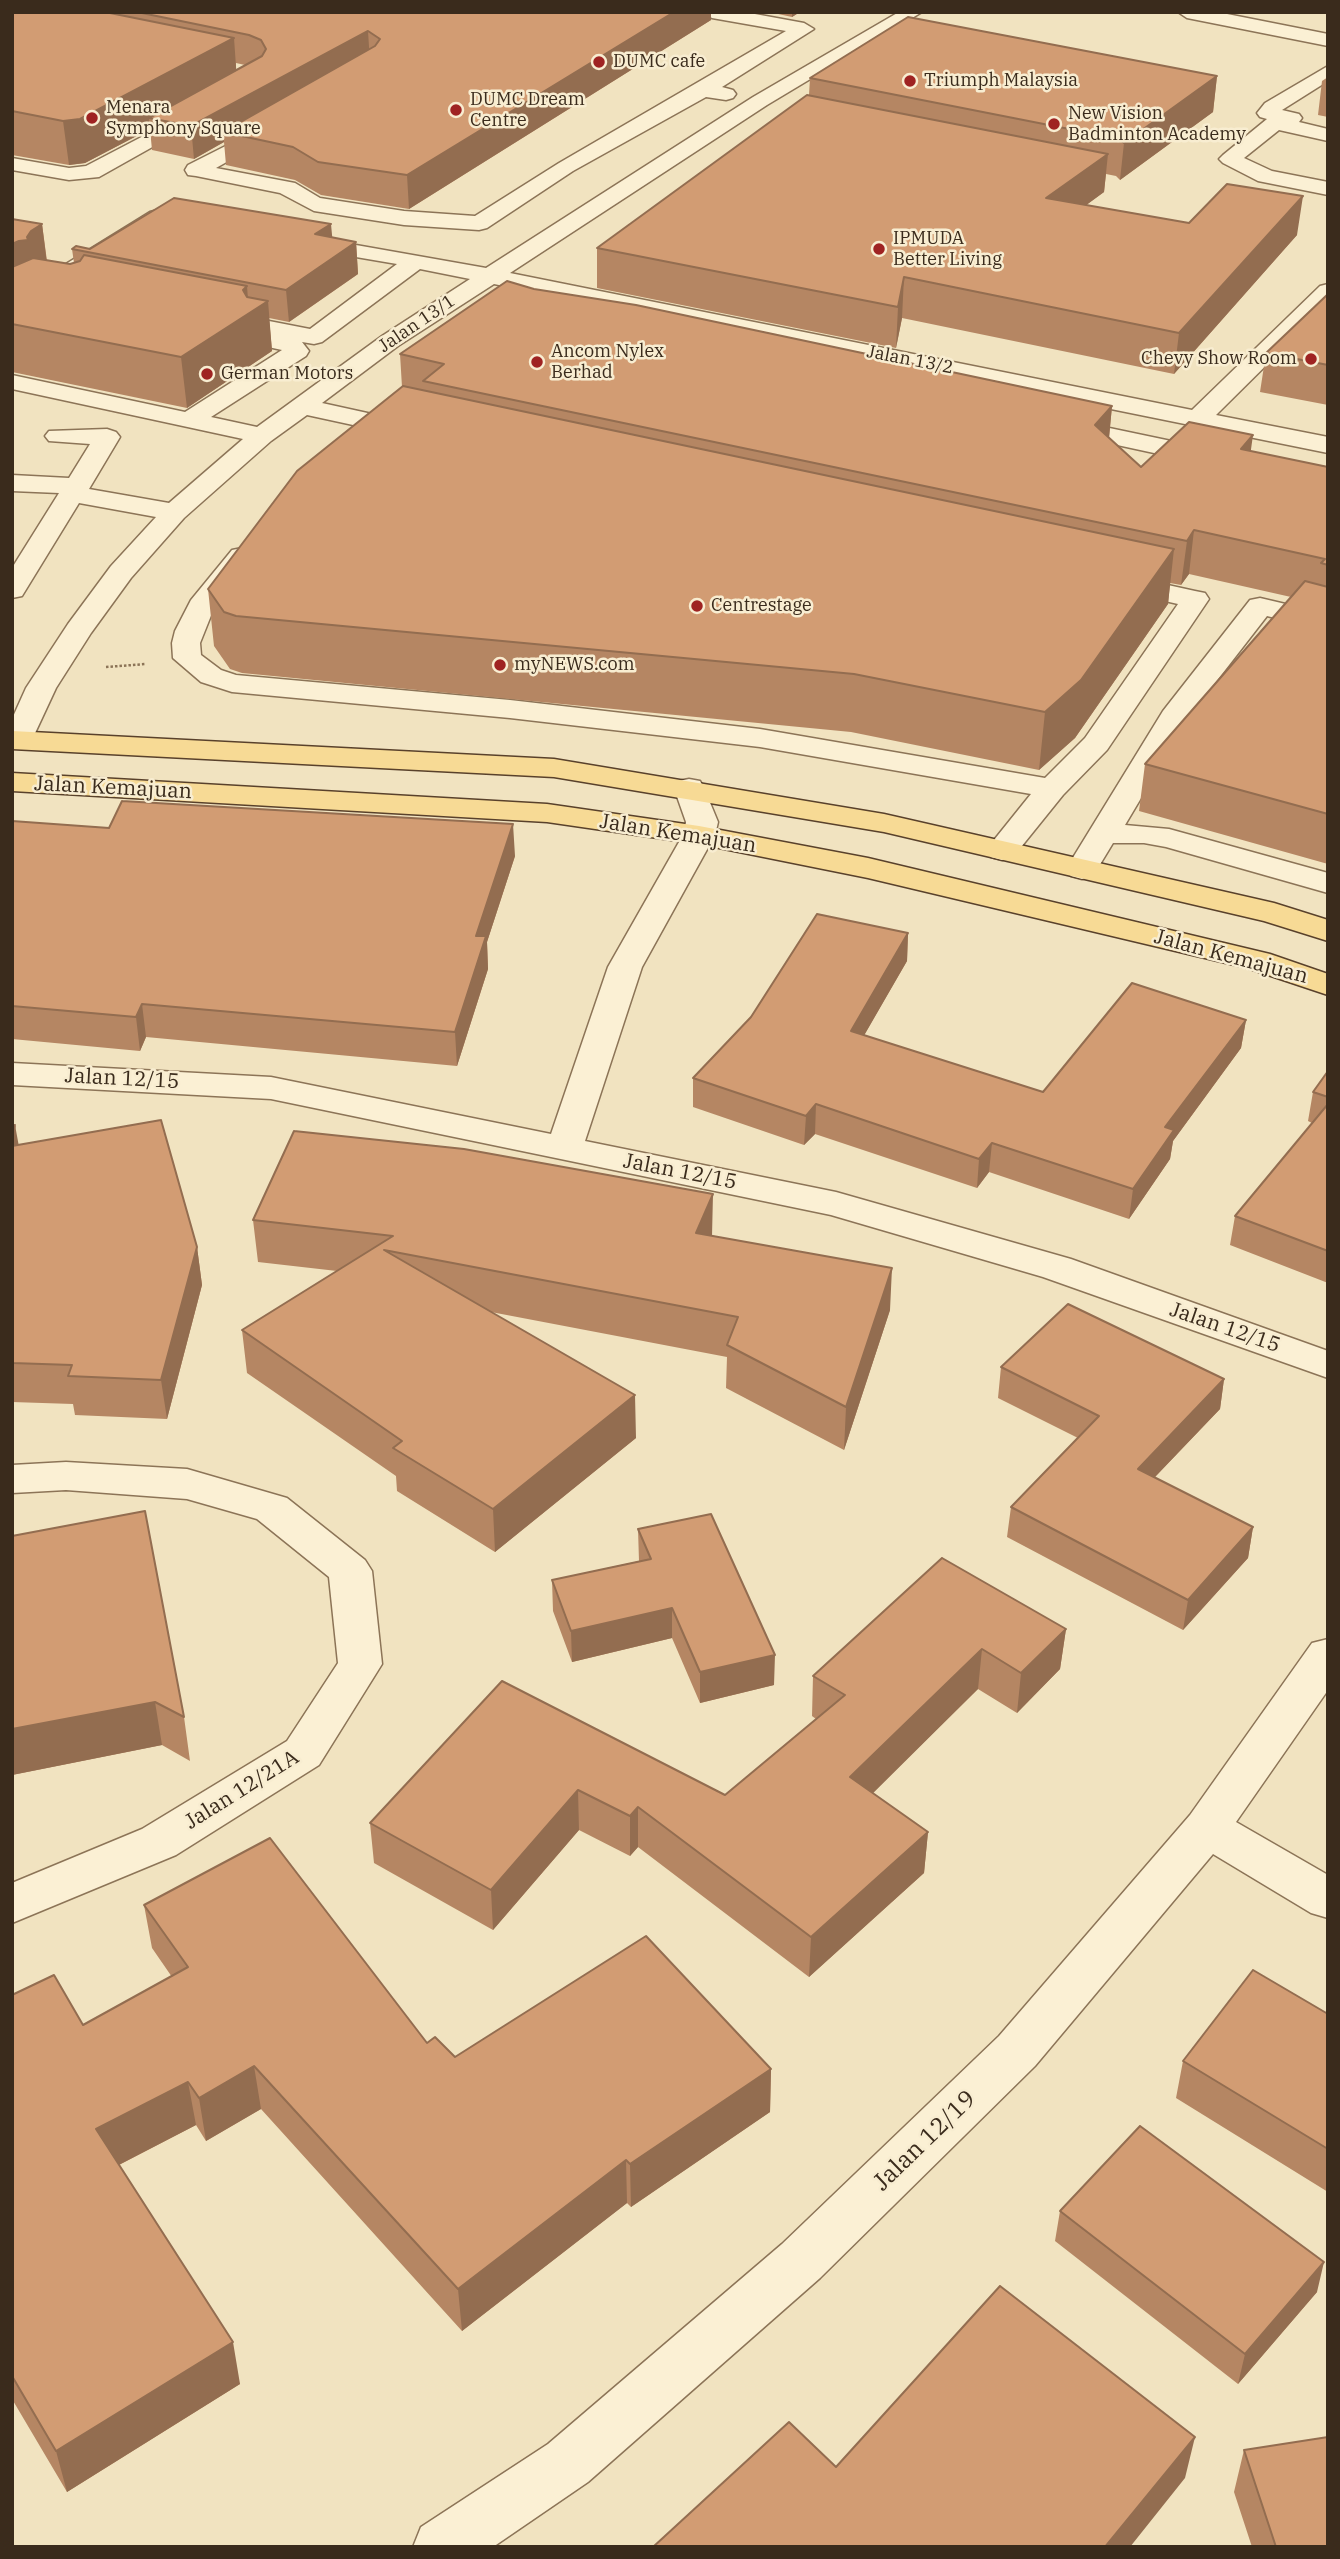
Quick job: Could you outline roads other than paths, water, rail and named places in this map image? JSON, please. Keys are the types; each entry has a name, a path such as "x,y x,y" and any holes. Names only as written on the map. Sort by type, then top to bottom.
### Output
{"main road":[{"name":"Jalan Kemajuan","path":"15,740 554,768 689,788 884,823 1274,913 1328,931"},
{"name":"Jalan Kemajuan","path":"12,782 547,813 699,835 868,869 1244,958 1328,985"}],"street":[{"path":"294,116 196,170 287,188 314,204 468,224 478,223 566,167 703,90 804,29 712,12"},
{"name":"Jalan 13/1","path":"15,740 41,688 78,630 121,572 175,512 262,436 390,341 913,12"},
{"path":"1187,12 1328,40"},
{"path":"1262,48 1313,17"},
{"path":"1328,72 1272,107 1267,113 1328,125"},
{"path":"703,90 760,109"},
{"path":"12,164 69,174 90,172 221,101"},
{"path":"1328,135 1275,123 1256,141 1230,159 1266,176 1328,189"},
{"name":"Jalan 13/2","path":"325,329 314,337 48,285 158,218 492,275 1328,444"},
{"path":"325,329 416,261"},
{"path":"1198,418 1328,291"},
{"path":"32,297 42,296 292,345 297,351 190,421"},
{"path":"647,329 672,312"},
{"path":"325,329 390,341"},
{"path":"12,382 262,436"},
{"path":"301,406 436,435"},
{"path":"1028,419 1233,462"},
{"path":"363,449 396,426"},
{"path":"12,590 107,437 58,436"},
{"path":"12,483 75,490 175,512"},
{"path":"257,540 201,606 188,631 187,658 211,676 232,683 433,704 510,709 760,738 1052,788"},
{"path":"1002,850 1052,788 1096,744 1195,599 1097,578"},
{"path":"1082,869 1178,711 1260,606 1328,623"},
{"path":"564,1149 625,967 699,835 702,822 689,788"},
{"path":"1110,823 1328,872"},
{"path":"1110,823 1328,883"},
{"name":"Jalan 12/15","path":"12,1074 271,1088 836,1204 1056,1268 1328,1365"},
{"name":"Jalan 12/21A","path":"12,1479 66,1476 187,1484 272,1507 350,1571 360,1664 303,1753 159,1842 12,1904"},
{"name":"Jalan 12/19","path":"442,2547 568,2463 801,2261 1017,2051 1207,1828 1328,1655"},
{"path":"1207,1828 1328,1899"}],"place":[{"name":"DUMC cafe","path":"599,62"},
{"name":"Triumph Malaysia","path":"910,81"},
{"name":"DUMC Dream Centre","path":"456,110"},
{"name":"Menara Symphony Square","path":"92,118"},
{"name":"New Vision Badminton Academy","path":"1054,124"},
{"name":"IPMUDA Better Living","path":"879,249"},
{"name":"Chevy Show Room","path":"1311,359"},
{"name":"Ancom Nylex Berhad","path":"537,362"},
{"name":"German Motors","path":"207,374"},
{"name":"Centrestage","path":"697,606"},
{"name":"myNEWS.com","path":"500,665"}]}
